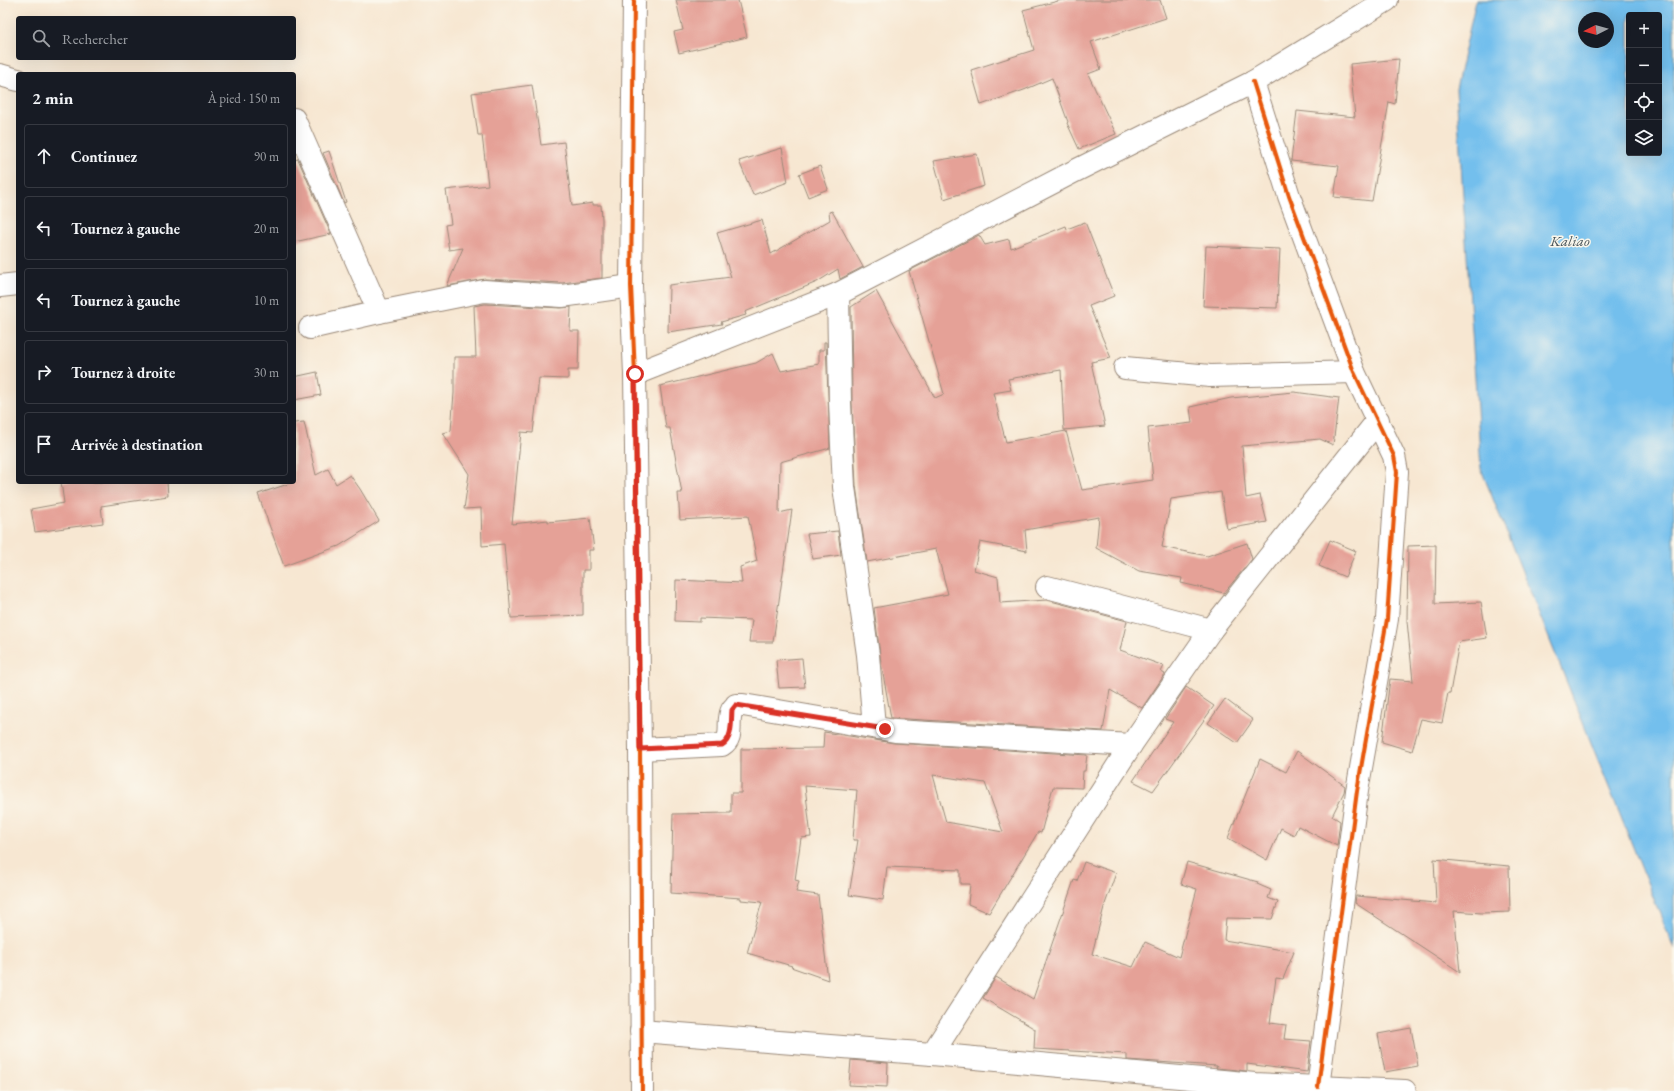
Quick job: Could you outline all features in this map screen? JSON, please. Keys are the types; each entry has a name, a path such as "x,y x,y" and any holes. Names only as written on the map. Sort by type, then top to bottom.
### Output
{"street":[{"path":"634,0 631,286 635,374 640,749 642,1091"},
{"path":"635,374 838,294 1072,172 1253,82 1387,0"},
{"path":"0,75 16,79"},
{"path":"1253,82 1289,196 1354,372 1394,456 1397,472 1387,619 1358,791 1318,1088"},
{"path":"296,124 379,312"},
{"path":"0,286 16,284"},
{"path":"310,328 379,312 484,292 562,296 631,286"},
{"path":"838,294 840,403 844,487 868,655 874,727"},
{"path":"1125,368 1210,376 1354,372"},
{"path":"932,1054 1131,745 1211,630 1378,420"},
{"path":"1047,587 1211,630"},
{"path":"640,749 722,745 726,743 729,738 732,710 736,705 895,731 1131,745"},
{"path":"641,1031 932,1054 1254,1087 1405,1091"}],"water":[{"name":"Kaliao","path":"1476,0 1674,0 1674,949 1481,469 1456,89"}],"building":[{"path":"676,0 738,0 747,37 679,53 674,32 683,30"},
{"path":"1062,0 1160,0 1166,18 1091,42 1101,69 1088,74 1116,134 1079,149 1067,123 1068,122 1052,78 1024,90 981,105 971,70 1034,50 1023,10"},
{"path":"1399,59 1395,104 1389,102 1372,201 1334,197 1339,166 1291,161 1297,111 1355,117 1350,64"},
{"path":"532,85 541,145 564,142 572,206 593,203 593,205 601,205 602,278 562,283 485,279 447,286 463,248 449,250 445,225 451,224 446,190 488,185 482,135 478,135 472,93"},
{"path":"782,148 788,182 753,195 739,161"},
{"path":"329,151 346,202 344,203 323,153"},
{"path":"977,154 984,186 944,199 934,161"},
{"path":"298,159 331,234 296,242 296,160"},
{"path":"820,166 828,189 808,197 799,174"},
{"path":"832,211 863,267 840,279 838,269 817,282 745,312 746,315 721,322 722,324 668,332 669,285 731,277 717,233 762,220 771,254 830,220 829,212"},
{"path":"1085,222 1114,296 1089,306 1111,358 1091,362 1105,426 1064,430 1061,370 1008,379 1011,390 993,393 1006,442 1066,431 1082,490 1153,480 1148,428 1192,423 1190,407 1231,398 1294,392 1339,398 1333,445 1320,439 1242,446 1246,498 1260,495 1267,522 1227,529 1221,492 1171,499 1162,547 1207,556 1247,543 1252,559 1224,593 1181,583 1182,578 1139,571 1096,548 1099,517 1025,530 1027,551 980,542 974,570 998,577 1000,603 1047,600 1127,621 1120,650 1164,666 1161,672 1165,674 1142,708 1110,690 1103,731 891,718 881,663 874,608 948,594 936,549 867,562 856,486 852,403 851,307 876,291 935,398 944,394 909,271 979,235 985,245 1009,239 1011,248 1066,226 1067,229"},
{"path":"1206,246 1280,249 1277,308 1203,306"},
{"path":"485,304 561,308 571,307 570,331 579,331 578,370 568,370 568,379 539,378 533,433 521,432 512,524 548,520 548,522 590,518 594,550 589,550 589,570 583,570 583,615 511,618 504,544 482,546 481,508 464,509 469,474 443,433 451,431 454,393 454,357 476,357 474,306"},
{"path":"824,342 826,342 830,448 780,462 779,513 792,510 773,642 749,642 752,620 700,618 700,622 675,621 676,580 742,583 740,567 757,561 748,516 680,520 678,493 682,493 670,428 666,428 660,386 756,363 773,353 781,371 819,364 819,350 824,350"},
{"path":"317,372 321,395 296,400 296,377"},
{"path":"304,422 316,475 328,469 336,484 350,475 379,521 339,546 284,566 258,494 288,484 296,484 296,423"},
{"path":"61,484 167,484 168,496 101,506 103,523 35,532 31,509 64,503"},
{"path":"838,531 841,555 813,559 807,534"},
{"path":"1330,540 1356,551 1345,577 1319,566"},
{"path":"1436,545 1435,604 1481,602 1487,638 1459,642 1450,693 1448,693 1442,723 1421,719 1412,751 1382,742 1390,679 1413,681 1407,621 1408,546"},
{"path":"802,658 805,687 779,688 776,660"},
{"path":"1186,687 1214,706 1153,791 1133,781 1173,722 1165,719"},
{"path":"1225,699 1253,720 1237,743 1208,723"},
{"path":"824,732 894,743 1087,755 1085,771 1083,771 1082,788 1053,787 1041,833 1038,832 989,913 968,904 970,884 960,884 960,870 887,867 883,900 849,895 858,840 853,840 857,790 805,786 811,837 801,838 795,880 799,881 796,892 818,895 828,980 791,967 792,966 747,953 762,902 741,900 741,898 671,893 673,814 731,813 731,793 741,793 741,749 823,748","holes":["933,775 985,783 1003,832 946,822"]},
{"path":"1297,751 1345,786 1344,792 1332,816 1340,821 1337,846 1298,826 1294,835 1281,828 1267,860 1228,838 1260,759 1286,772"},
{"path":"1434,859 1509,866 1510,912 1482,913 1454,911 1460,972 1355,903 1356,896 1436,903"},
{"path":"1084,862 1116,873 1104,907 1092,954 1133,967 1145,942 1179,957 1197,889 1181,884 1187,862 1258,882 1257,884 1271,890 1268,898 1278,902 1272,919 1226,918 1224,940 1294,952 1283,979 1276,978 1270,1023 1286,1025 1284,1039 1311,1041 1307,1072 1247,1064 1247,1071 1216,1068 1217,1066 1127,1060 1127,1054 1034,1049 1035,1029 983,998 996,977 1033,999 1074,880 1077,881"},
{"path":"1411,1028 1418,1066 1385,1072 1378,1034"},
{"path":"851,1060 888,1063 887,1087 849,1085"}],"cycle path":[{"path":"634,0 631,286 635,374 640,749 642,1091"},
{"path":"1253,82 1289,196 1354,372 1394,456 1397,472 1387,619 1357,791 1318,1087"}],"route":[{"path":"635,374 640,749 722,745 726,743 729,738 732,710 736,705 885,729"}]}
